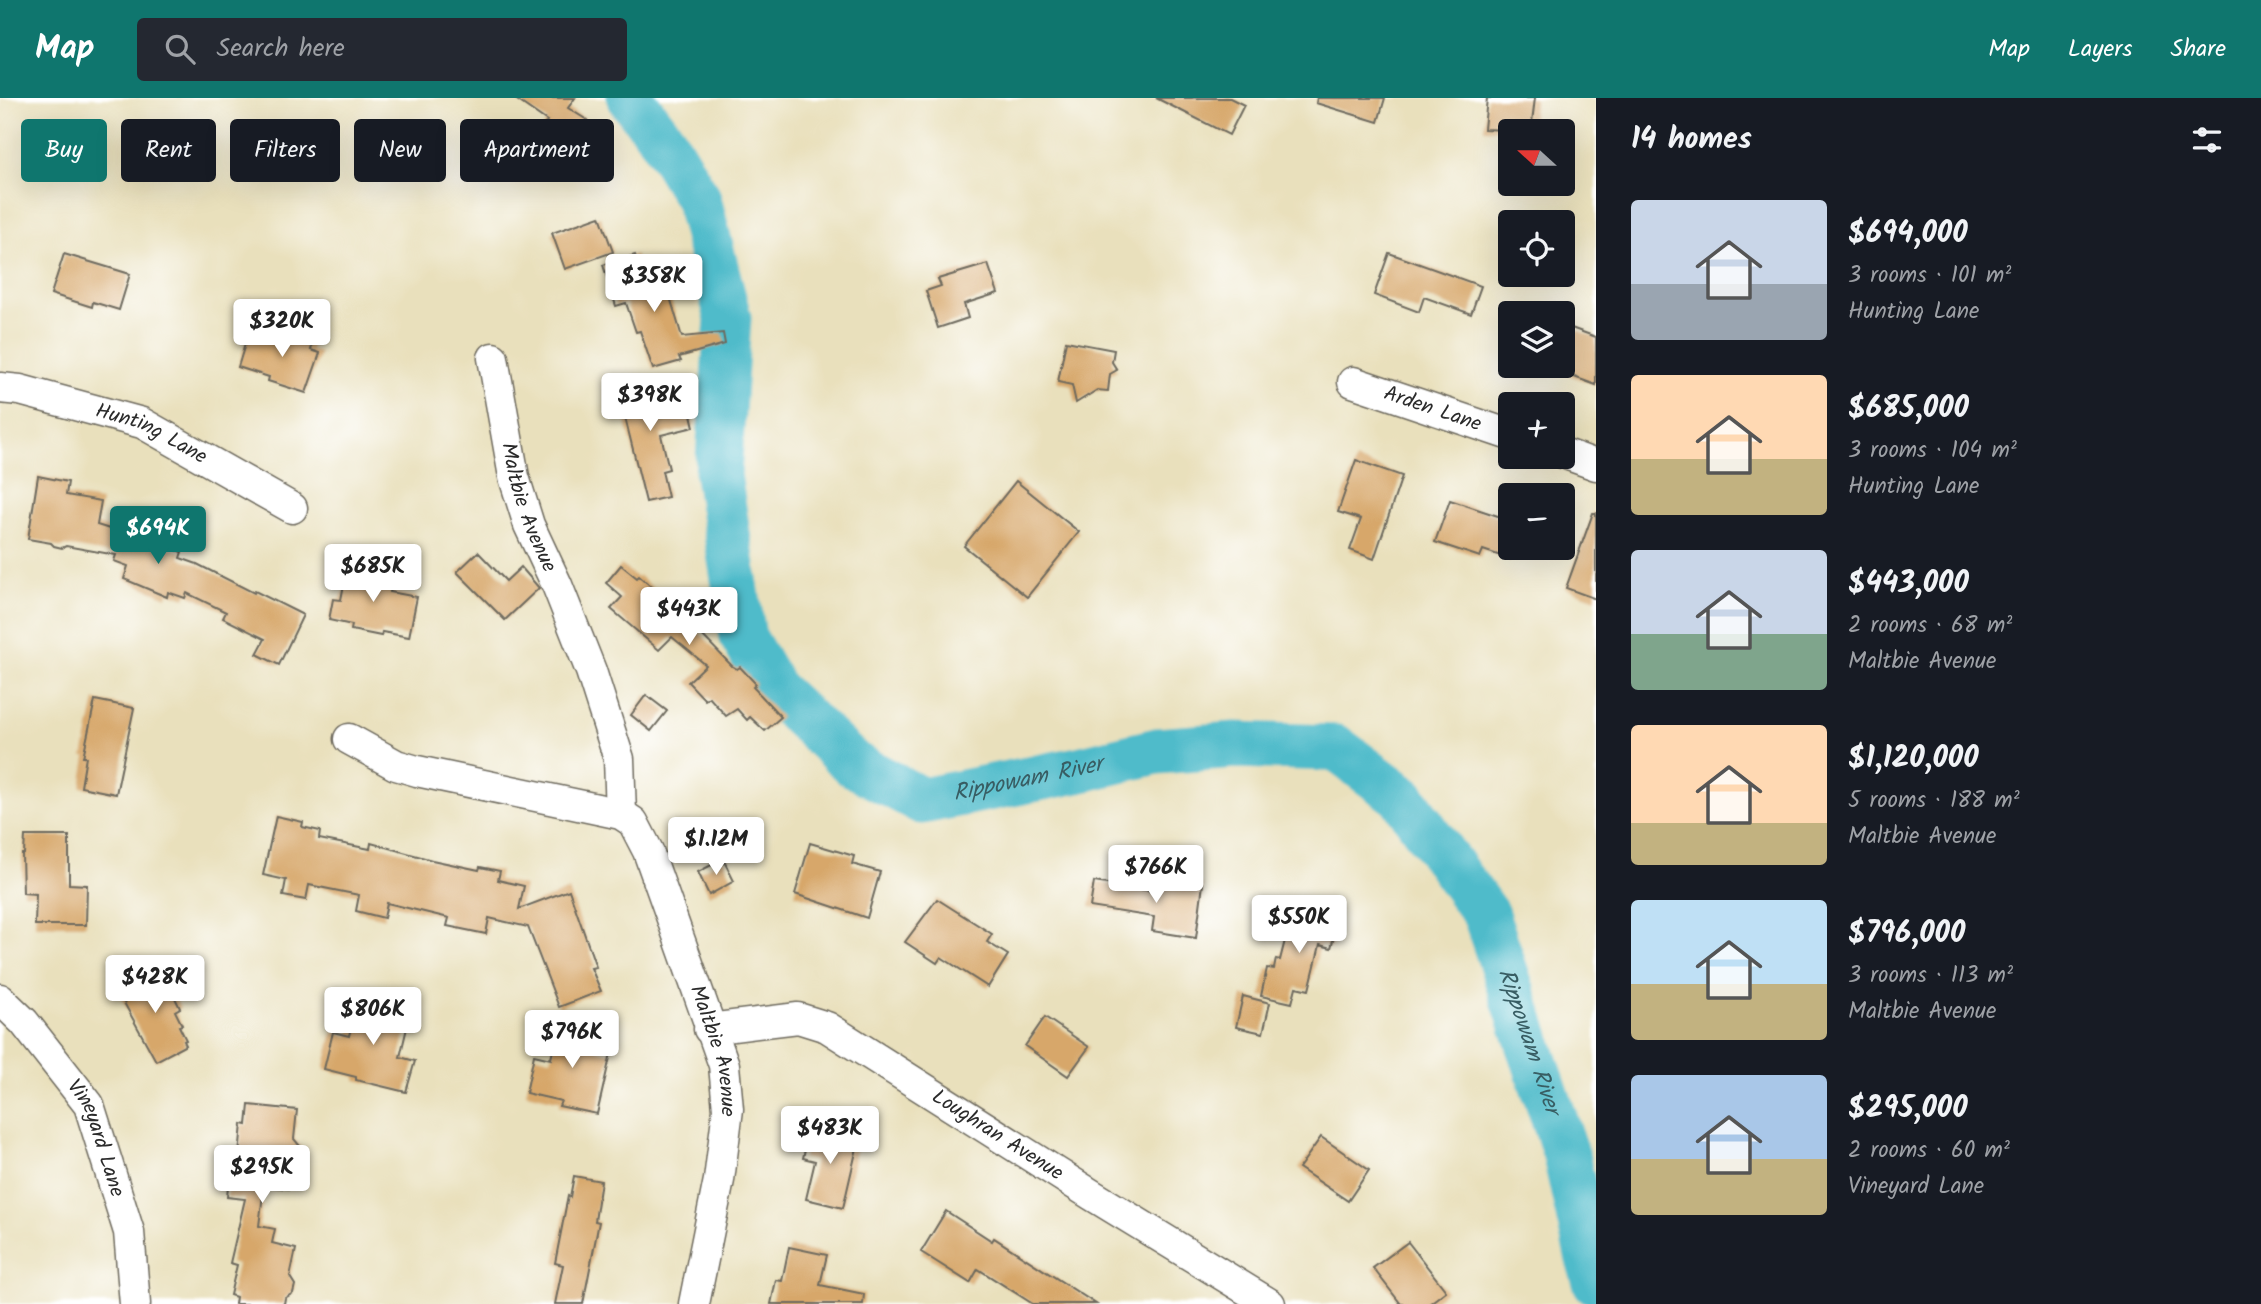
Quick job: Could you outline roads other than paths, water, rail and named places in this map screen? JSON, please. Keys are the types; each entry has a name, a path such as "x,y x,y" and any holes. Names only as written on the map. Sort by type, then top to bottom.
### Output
{"street":[{"name":"Maltbie Avenue","path":"493,358 514,477 529,525 557,584 591,671 619,759 621,814 633,822 648,851 724,1065 728,1109 719,1180 695,1304"},
{"name":"Arden Lane","path":"1353,382 1498,431"},
{"name":"Hunting Lane","path":"0,388 20,390 142,423 292,508"},
{"path":"1575,457 1596,464"},
{"path":"349,739 396,765 417,771 621,814"},
{"name":"Vineyard Lane","path":"0,999 24,1022 89,1105 129,1232 135,1304"},
{"name":"Loughran Avenue","path":"709,1029 798,1018 827,1027 1270,1304"}],"waterway":[{"name":"Rippowam River","path":"630,98 663,140 698,199 728,318 718,475 743,637 774,690 853,764 922,801 1078,770 1157,751 1235,745 1336,748 1402,797 1486,915 1565,1151 1596,1282"}]}
